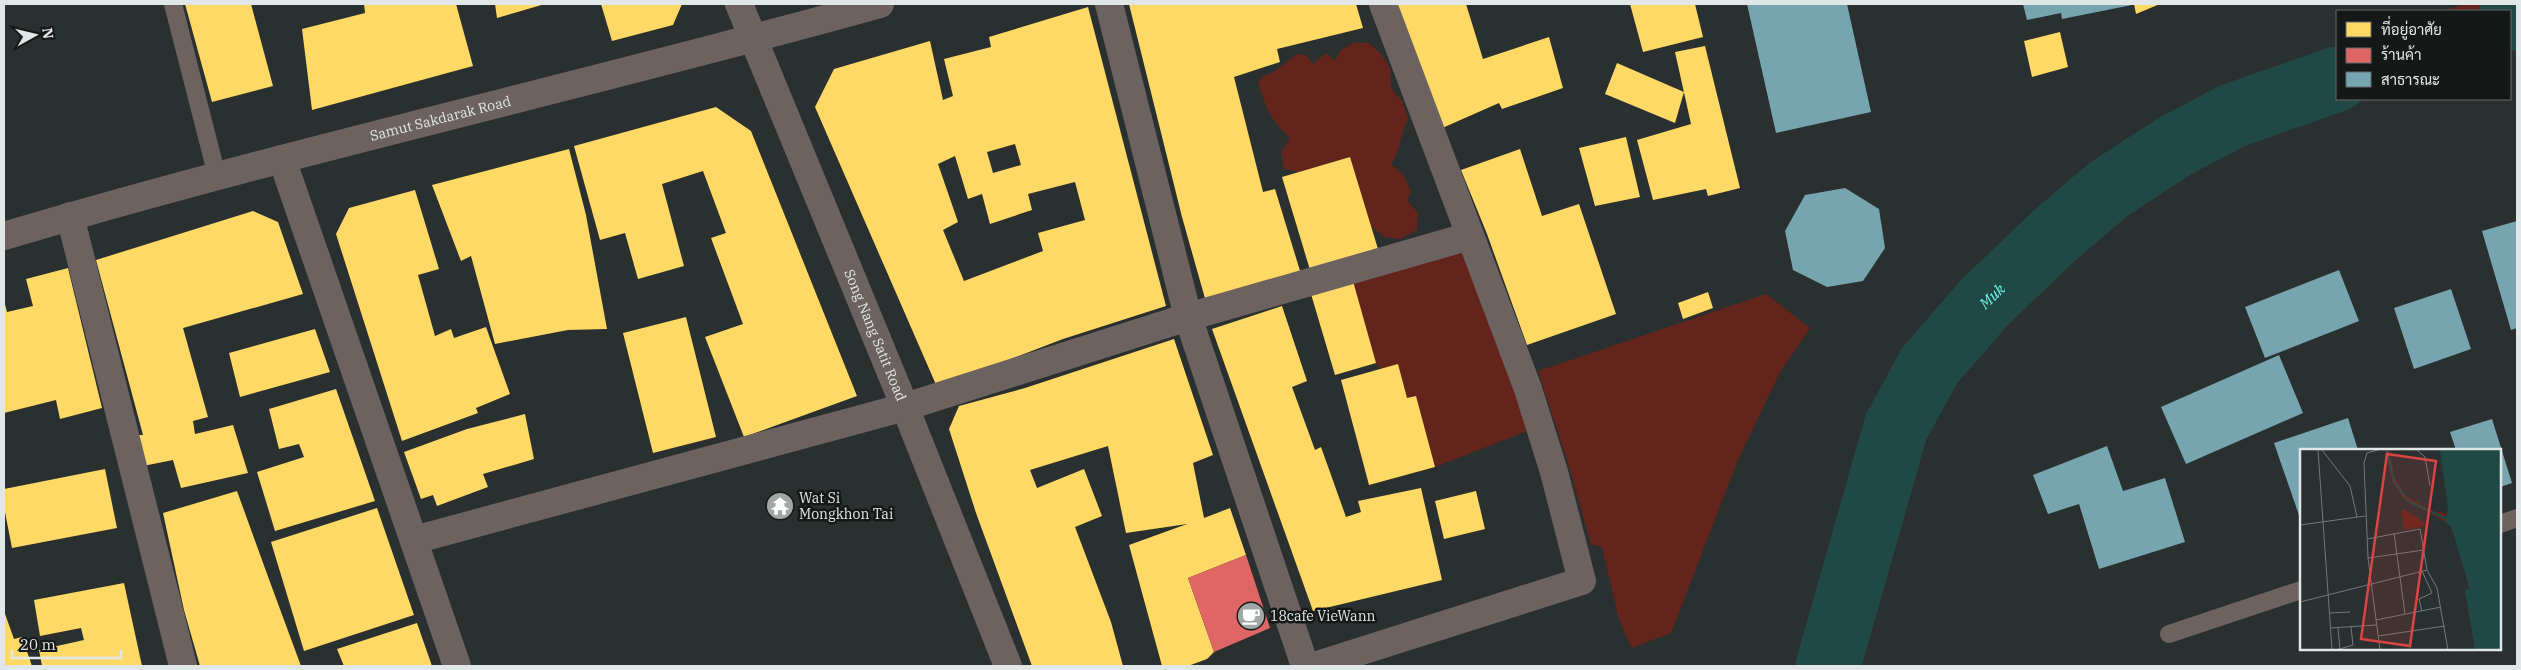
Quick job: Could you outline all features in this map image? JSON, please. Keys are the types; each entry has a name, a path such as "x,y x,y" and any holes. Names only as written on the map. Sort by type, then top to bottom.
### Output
{"street":[{"name":"Song Nang Satit Road","path":"739,4 905,407 1008,666"},
{"name":"Samut Sakdarak Road","path":"4,236 282,158 753,39 880,4"},
{"path":"1109,4 1188,317 1305,666"},
{"path":"1314,666 1582,581 1554,472 1528,389 1382,4"},
{"path":"282,158 457,666"},
{"path":"70,216 183,666"},
{"path":"414,540 905,407 1188,317 1470,236"}],"lane":[{"path":"172,4 217,176"},
{"path":"2501,524 2517,518"},
{"path":"2169,634 2300,590"}],"shaded area":[{"path":"2465,4 2517,4 2517,48 2511,50 2511,10 2447,10"},
{"path":"1353,43 1369,43 1382,55 1390,68 1391,88 1403,102 1408,119 1397,153 1391,164 1404,176 1411,191 1407,200 1418,213 1417,230 1400,239 1384,237 1371,226 1350,157 1299,172 1284,169 1281,152 1290,138 1273,119 1258,82 1263,76 1274,72 1297,54 1306,55 1313,64 1326,53 1335,61 1340,51"},
{"path":"2336,49 2336,100 2359,100 2239,139 2184,169 2114,217 2000,322 1951,382 1924,434 1851,666 1798,666 1880,407 1907,356 1959,290 2073,181 2167,116 2234,85"},
{"path":"1463,251 1516,390 1527,431 1435,467 1416,396 1407,398 1376,363 1353,281"},
{"path":"1766,294 1810,328 1780,372 1738,460 1671,633 1631,648 1618,616 1602,547 1591,544 1568,463 1538,371"}],"building: ที่อยู่อาศัย":[{"path":"185,4 251,4 273,86 212,102"},
{"path":"364,4 456,4 473,66 312,110 302,29 365,13"},
{"path":"495,4 545,4 497,18"},
{"path":"601,4 682,4 673,25 612,41"},
{"path":"1129,4 1356,4 1363,28 1277,49 1280,62 1234,77 1263,192 1275,189 1301,274 1206,302 1182,217"},
{"path":"1392,4 1466,4 1483,59 1549,37 1563,88 1502,109 1499,103 1440,129"},
{"path":"1630,4 1695,4 1703,37 1643,52"},
{"path":"2134,4 2160,4 2136,14"},
{"path":"1088,7 1166,306 1063,339 937,387 815,107 834,69 930,41 943,100 953,96 944,59 991,47 989,37","holes":["1015,144 1021,165 993,173 987,152","955,156 968,199 982,194 990,224 1032,210 1028,194 1075,182 1085,220 1038,233 1043,251 964,281 943,230 958,222 938,164"]},
{"path":"2060,32 2068,67 2032,77 2024,41"},
{"path":"1705,46 1740,188 1708,196 1706,189 1653,200 1637,140 1691,124 1675,52"},
{"path":"1617,63 1684,92 1675,123 1605,94"},
{"path":"716,107 751,131 857,396 744,437 705,337 743,324 711,238 726,233 703,171 662,184 684,266 638,279 625,233 600,240 574,146"},
{"path":"1626,137 1640,197 1595,206 1579,148"},
{"path":"569,149 586,215 607,329 568,330 495,344 471,256 461,261 432,185"},
{"path":"1520,149 1542,216 1579,204 1616,314 1527,345 1487,234 1461,170"},
{"path":"1350,157 1378,249 1310,270 1282,177"},
{"path":"415,190 439,269 418,275 435,336 451,329 454,338 486,327 510,394 476,408 478,413 402,441 336,234 349,208"},
{"path":"253,211 278,222 303,294 183,328 208,417 193,421 195,434 233,425 248,473 181,488 173,460 143,466 137,435 143,435 96,260"},
{"path":"68,268 102,408 60,419 56,400 4,413 4,301 7,312 33,306 26,279"},
{"path":"1353,281 1376,363 1335,375 1311,294"},
{"path":"1708,292 1713,308 1683,319 1678,303"},
{"path":"1282,306 1307,381 1292,387 1315,450 1321,447 1346,517 1361,512 1358,501 1421,488 1442,580 1313,611 1212,329"},
{"path":"686,317 716,437 653,453 623,333"},
{"path":"315,329 330,372 240,397 229,353"},
{"path":"1174,339 1213,455 1193,463 1204,518 1230,508 1246,555 1188,578 1214,652 1207,659 1188,666 1162,666 1129,545 1187,524 1126,533 1108,446 1030,470 1037,488 1084,469 1102,516 1075,527 1111,622 1123,666 1032,666 976,513 949,429 959,406 1025,388"},
{"path":"1398,364 1407,398 1416,396 1435,467 1369,485 1341,380"},
{"path":"336,389 375,501 275,531 257,472 304,457 299,444 279,449 269,409"},
{"path":"525,414 534,459 483,474 488,487 437,506 433,495 421,499 404,452 467,429"},
{"path":"105,469 117,528 12,548 4,507 4,489"},
{"path":"237,491 301,666 200,666 184,610 163,513"},
{"path":"1476,491 1485,529 1444,539 1435,501"},
{"path":"377,508 414,615 304,651 271,542"},
{"path":"124,583 142,666 42,666 39,650 84,640 81,628 40,636 34,600"},
{"path":"4,611 14,639 22,637 32,666 4,666"},
{"path":"417,623 432,666 344,666 337,649"}],"building: ร้านค้า":[{"path":"1246,555 1270,628 1214,652 1188,578"}],"building: สาธารณะ":[{"path":"1747,4 1847,4 1871,112 1776,133"},
{"path":"2023,4 2132,5 2062,19 2061,13 2027,20"},
{"path":"1845,188 1879,209 1885,248 1863,281 1827,287 1793,270 1785,231 1805,195"},
{"path":"2517,221 2517,328 2511,330 2482,231"},
{"path":"2339,270 2359,321 2265,358 2245,307"},
{"path":"2451,289 2471,349 2414,369 2394,308"},
{"path":"2279,355 2303,413 2186,464 2161,407"},
{"path":"2348,418 2358,449 2300,449 2300,518 2274,443"},
{"path":"2492,419 2512,483 2501,487 2501,449 2456,449 2450,432"},
{"path":"2107,446 2123,491 2165,478 2185,542 2099,569 2079,504 2048,514 2033,475"}],"waterway":[{"name":"Muk","path":"2511,18 2517,16"},
{"name":"Muk","path":"1828,666 1896,427 1930,365 1984,303 2055,235 2109,189 2175,146 2232,116 2336,79"}],"place":[{"name":"Wat Si Mongkhon Tai","path":"780,506"},
{"name":"18cafe VieWann","path":"1251,616"}]}
